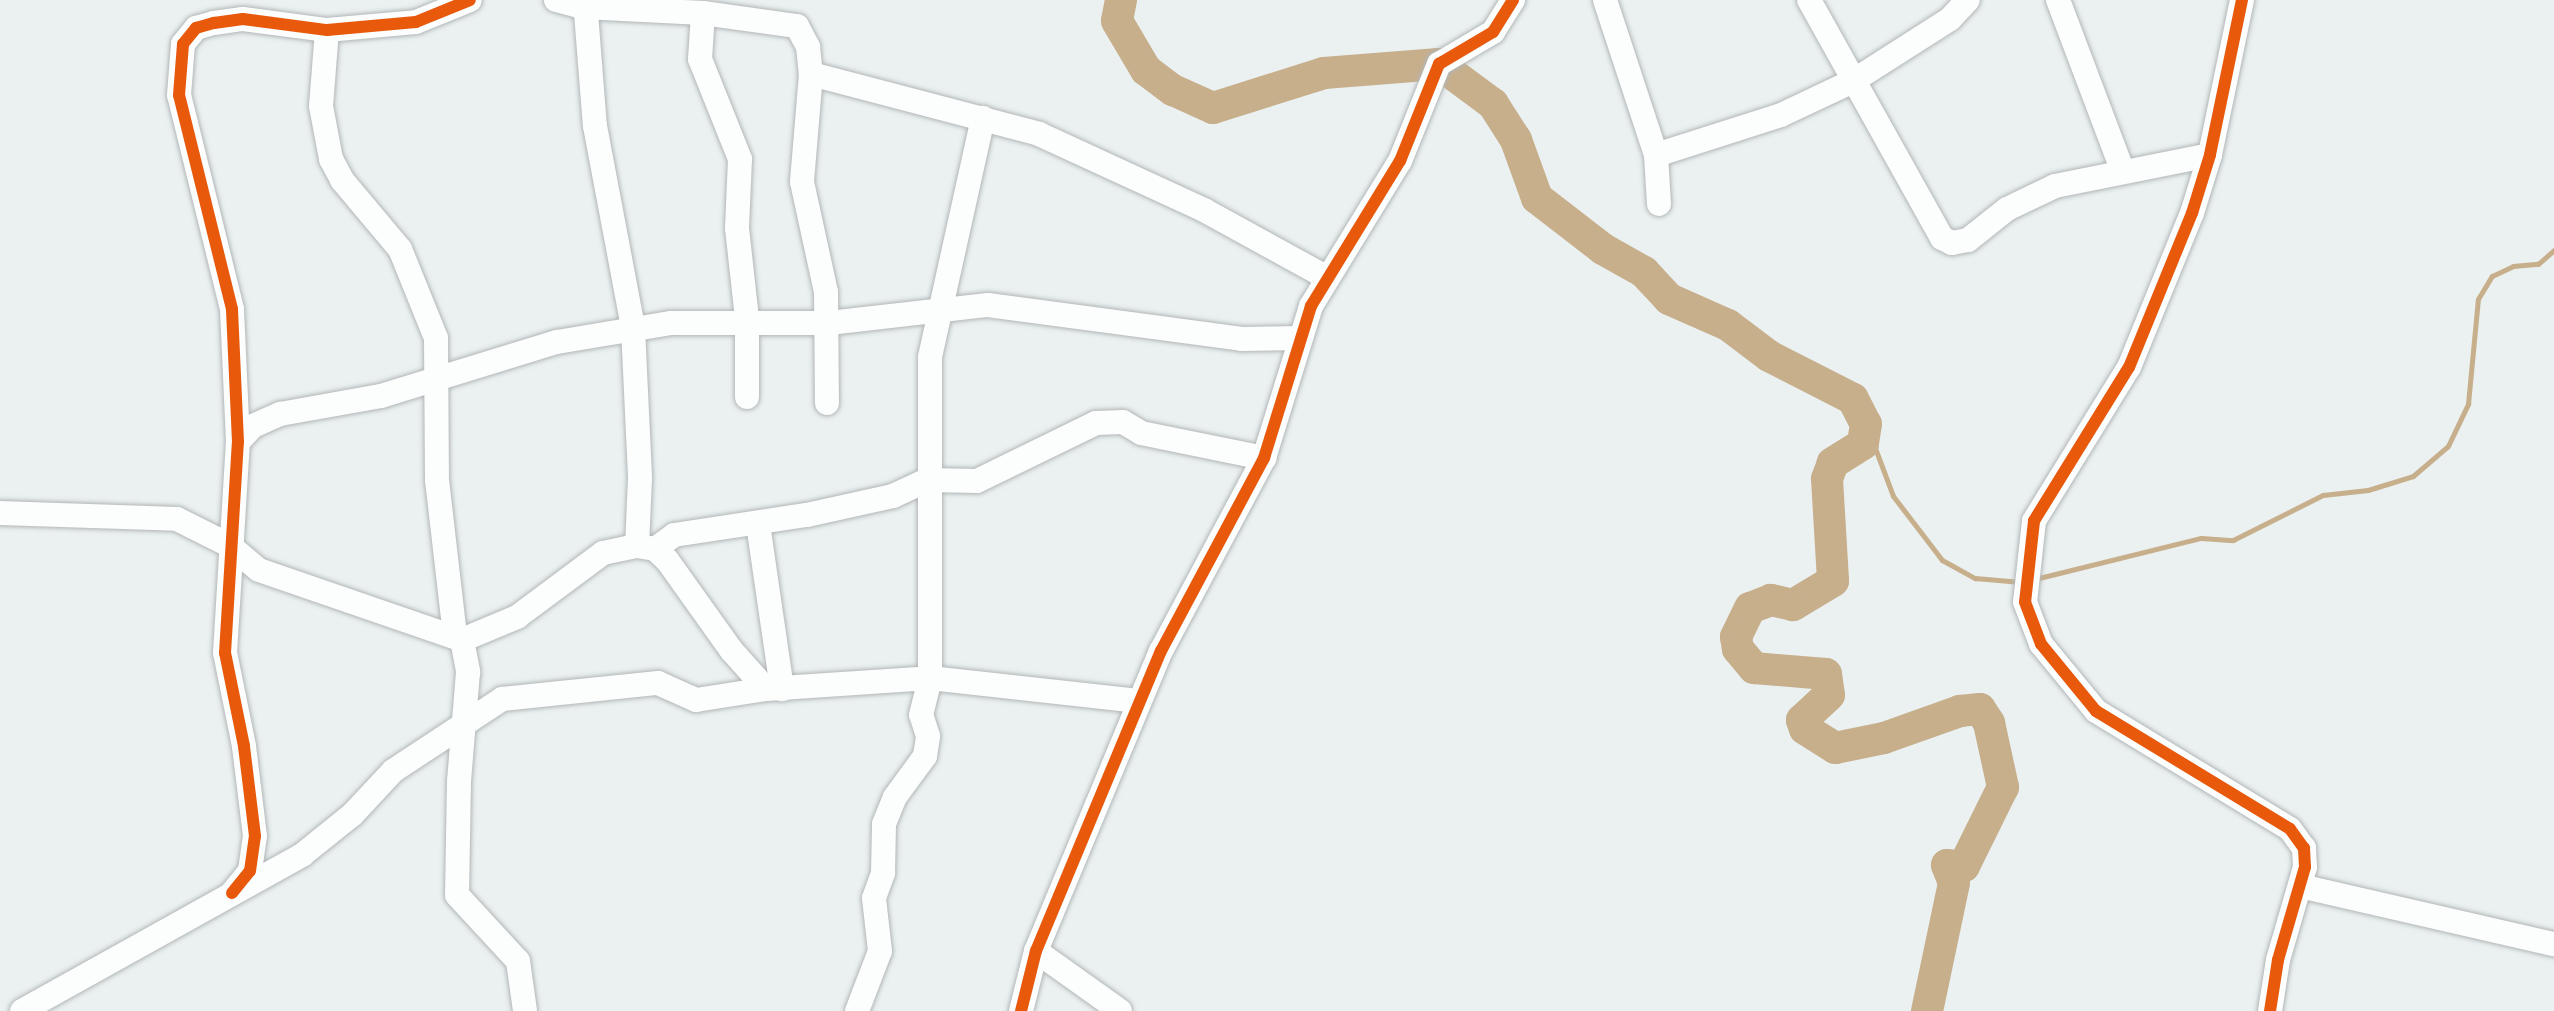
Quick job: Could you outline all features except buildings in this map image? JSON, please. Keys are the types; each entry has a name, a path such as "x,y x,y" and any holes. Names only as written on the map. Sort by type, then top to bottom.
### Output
{"street":[{"path":"232,893 250,871 255,836 244,746 225,653 229,545 238,442 232,309 199,159 184,120 177,69 187,34 243,10 327,30 416,22 470,0"},
{"path":"556,0 703,13 797,26 808,47 811,74 802,182 829,323 827,403"},
{"path":"1021,1011 1036,951 1139,701 1215,542 1264,458 1300,338 1326,277 1400,161 1439,64 1493,32 1513,0"},
{"path":"1605,0 1656,155 1659,204"},
{"path":"1809,0 1942,238 1952,243 1968,240 2030,196 2122,169 2210,155"},
{"path":"1656,155 1781,115 1853,81 1950,19 1968,0"},
{"path":"2058,0 2122,169"},
{"path":"2242,0 2210,155 2129,367 2034,521 2025,602 2041,644 2096,711 2290,829 2304,848 2300,886 2278,960 2270,1011"},
{"path":"584,4 595,126 633,328 646,548 774,689"},
{"path":"703,13 700,59 722,103 740,159 737,228 747,319 747,397"},
{"path":"327,30 321,106 331,159 342,180 400,249 428,312 440,377 437,480 458,637 468,672 459,781 457,895 518,961 525,1011"},
{"path":"811,74 1039,134 1115,166 1326,277"},
{"path":"857,1011 880,951 874,898 883,873 884,824 895,797 925,756 928,736 921,715 930,678 927,480 936,313 983,118"},
{"path":"238,442 253,426 280,414 381,396 512,352 633,328 747,319 829,323 988,305 1023,307 1242,339 1300,338"},
{"path":"0,513 177,519 229,545 259,570 458,637 517,617 603,553 646,548 674,535 758,524 893,496 927,480 977,481 996,475 1048,442 1096,423 1123,422 1141,433 1264,458"},
{"path":"758,524 774,689"},
{"path":"22,1011 302,855 352,815 393,771 502,699 588,694 658,683 696,700 774,689 930,678 1139,701"},
{"path":"2300,886 2554,944"},
{"path":"1036,951 1120,1011"}],"waterway":[{"path":"1121,0 1117,21 1146,70 1173,90 1213,108 1324,73 1439,64 1493,104 1516,140 1537,198 1603,249 1644,272 1669,299 1728,325 1769,356 1853,399 1866,424 1863,444 1833,463 1827,479 1833,581 1793,605 1771,600 1750,608 1736,637 1738,649 1754,668 1826,674 1829,695 1802,720 1805,729 1835,748 1884,738 1960,711 1980,709 1989,723 2003,787 1964,866 1947,865 1954,883 1927,1011"},
{"path":"2035,579 2201,538 2233,540 2323,495 2368,490 2413,476 2448,446 2468,404 2478,299 2492,276 2513,266 2538,264 2554,250"},
{"path":"1866,424 1893,496 1942,560 1975,578 2021,582"}],"cycle path":[{"path":"232,893 250,871 255,836 244,746 225,653 238,442 232,309 179,95 183,44 196,28 214,23 243,19 327,30 416,22 470,0"},
{"path":"1021,1011 1036,951 1161,651 1264,458 1311,306 1400,161 1439,64 1493,32 1513,0"},
{"path":"2242,0 2210,155 2192,213 2129,367 2034,521 2025,602 2041,644 2096,711 2290,829 2304,848 2305,867 2278,960 2270,1011"}]}
